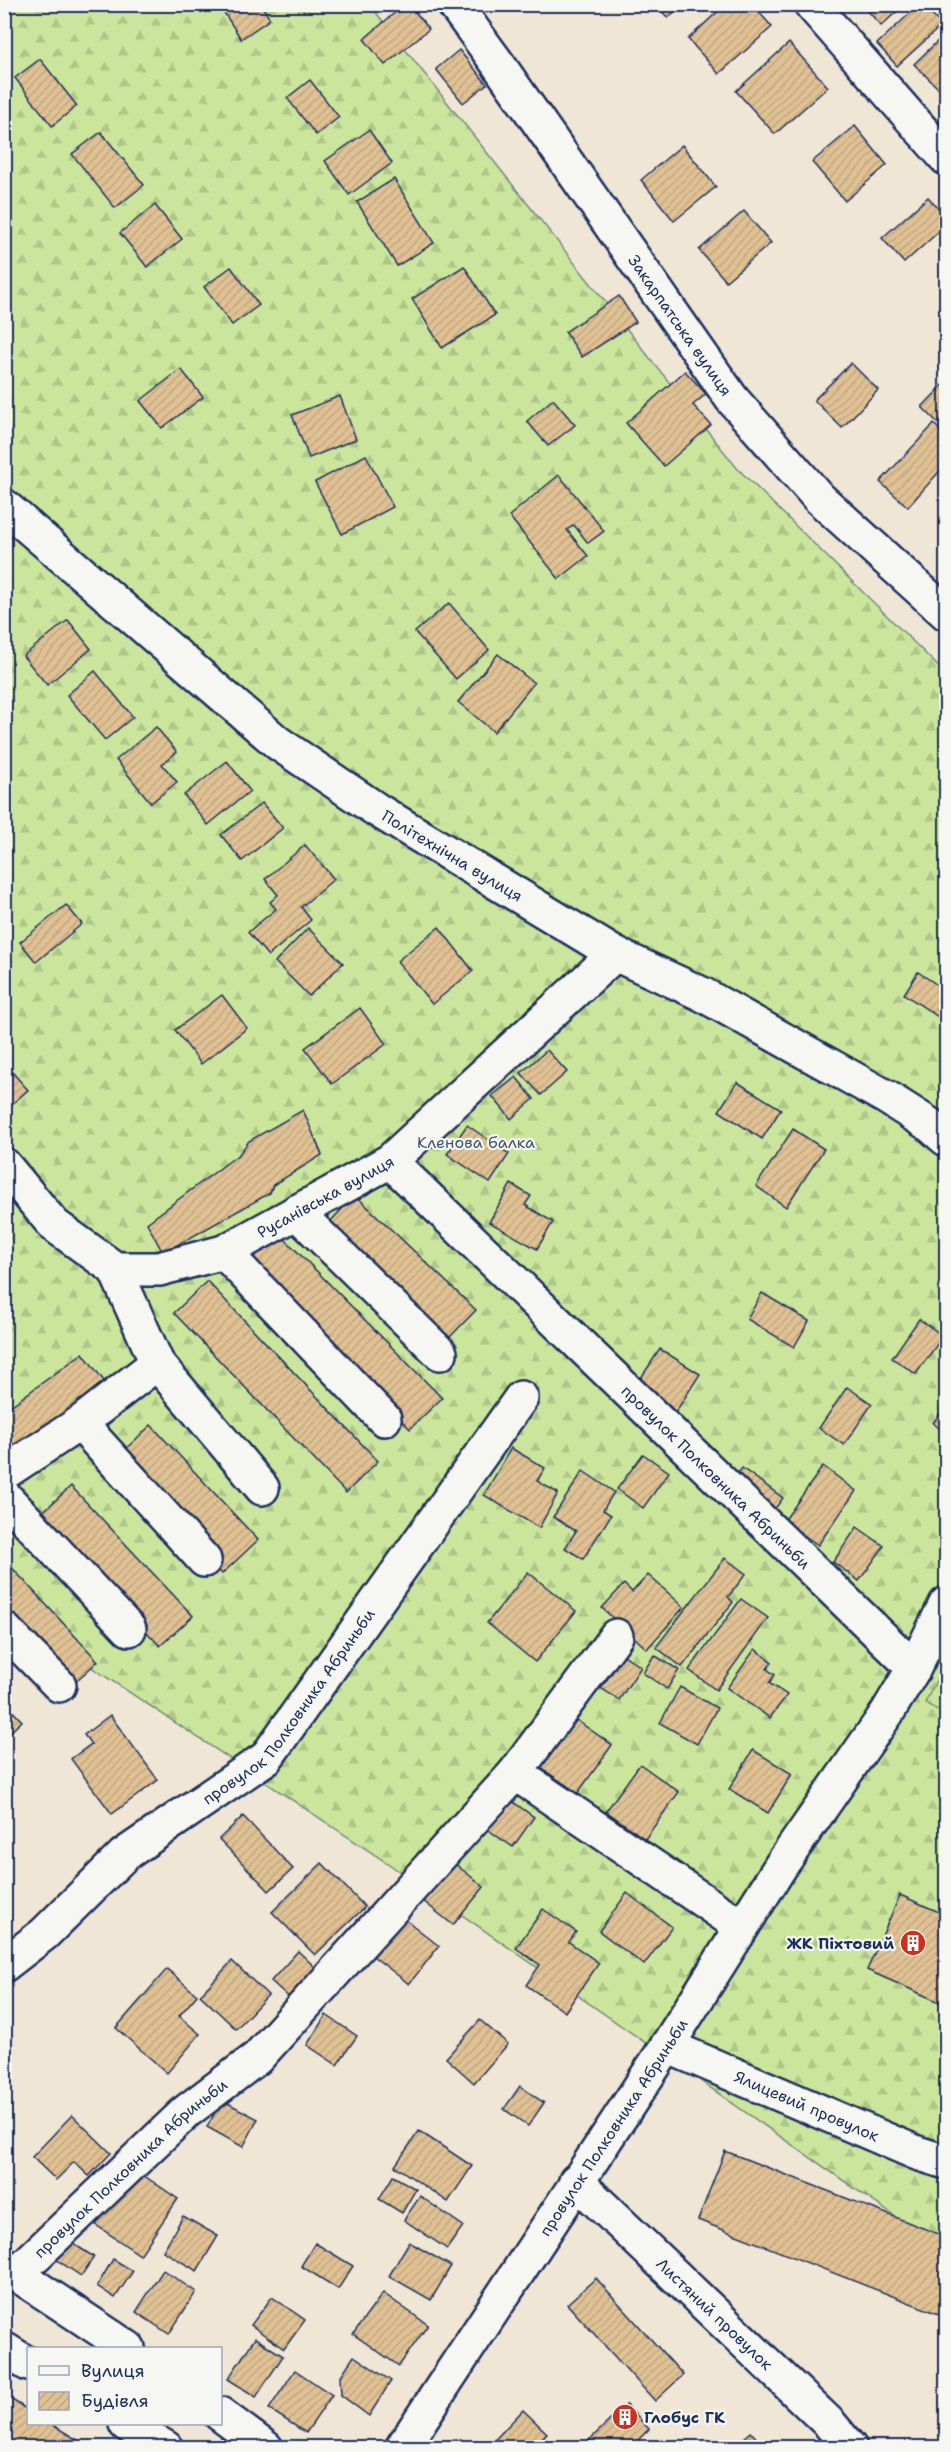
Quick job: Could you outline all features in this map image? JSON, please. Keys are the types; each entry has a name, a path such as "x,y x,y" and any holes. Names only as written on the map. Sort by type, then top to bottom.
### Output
{"street":[{"name":"Закарпатська вулиця","path":"454,4 732,399 819,498 946,613"},
{"path":"811,4 946,158"},
{"name":"Політехнічна вулиця","path":"4,506 278,743 377,810 615,954 713,999 886,1098 930,1125 946,1139"},
{"name":"Русанівська вулиця","path":"115,1269 159,1269 224,1252 390,1161 615,954"},
{"name":"провулок Полковника Абриньби","path":"390,1161 575,1338 734,1497 914,1668"},
{"path":"4,1165 54,1225 115,1269 157,1363 262,1488"},
{"path":"296,1212 440,1353"},
{"path":"224,1252 384,1419"},
{"path":"4,1473 80,1423 157,1363"},
{"name":"провулок Полковника Абриньби","path":"4,1965 44,1934 124,1855 266,1758 520,1398"},
{"path":"80,1423 204,1560"},
{"path":"4,1496 129,1629"},
{"name":"провулок Полковника Абриньби","path":"402,2448 576,2181 668,2046 782,1864 887,1713 914,1668 946,1604"},
{"path":"4,1629 59,1685"},
{"name":"провулок Полковника Абриньби","path":"125,2347 10,2270 187,2111 257,2058 514,1773 616,1636"},
{"path":"514,1773 742,1927"},
{"name":"Ялицевий провулок","path":"668,2046 917,2153 946,2162"},
{"name":"Листяний провулок","path":"576,2181 830,2424 850,2448"},
{"path":"4,2349 27,2363"},
{"path":"222,2415 266,2448"},
{"path":"128,2425 166,2448"}],"green space":[{"name":"Кленова балка","path":"4,5 370,5 737,468 946,674 946,2252 386,1862 5,1610"},
{"path":"946,1661 946,1715 925,1703"}],"building":[{"path":"261,4 270,19 241,39 219,5"},
{"path":"405,4 409,4 429,29 385,65 364,39"},
{"path":"655,4 683,4 668,18"},
{"path":"726,4 752,4 772,27 719,74 688,39"},
{"path":"862,4 905,4 881,26"},
{"path":"920,4 942,25 897,66 877,44"},
{"path":"946,33 946,80 938,88 914,64"},
{"path":"789,43 828,87 775,134 736,91"},
{"path":"459,50 487,84 463,103 436,69"},
{"path":"40,59 77,106 52,126 15,78"},
{"path":"310,80 339,117 316,135 287,98"},
{"path":"855,126 887,165 845,201 812,162"},
{"path":"369,130 392,163 349,195 325,161"},
{"path":"101,132 144,185 115,208 72,154"},
{"path":"682,145 716,187 674,221 641,180"},
{"path":"394,179 434,243 397,266 357,202"},
{"path":"928,197 946,217 946,225 904,263 882,238"},
{"path":"155,205 182,239 147,267 120,233"},
{"path":"744,211 771,243 726,281 699,250"},
{"path":"464,266 495,315 442,348 412,299"},
{"path":"231,267 259,305 232,325 204,287"},
{"path":"619,296 636,322 582,357 565,332"},
{"path":"851,363 878,390 842,428 814,400"},
{"path":"181,369 203,397 162,428 140,401"},
{"path":"685,371 706,394 693,405 711,425 664,466 626,423"},
{"path":"946,382 946,431 922,407"},
{"path":"340,396 356,439 309,458 292,415"},
{"path":"553,399 575,425 548,446 527,421"},
{"path":"934,424 946,436 946,464 908,507 880,482"},
{"path":"366,455 393,507 342,534 315,482"},
{"path":"559,475 604,531 588,543 574,525 567,530 588,556 559,579 509,516"},
{"path":"449,603 489,650 456,679 415,632"},
{"path":"68,620 91,649 47,685 23,656"},
{"path":"498,654 534,683 494,732 458,702"},
{"path":"95,671 133,717 105,740 67,695"},
{"path":"156,727 177,752 162,764 177,782 151,803 116,760"},
{"path":"227,761 250,791 208,825 184,795"},
{"path":"262,803 283,828 242,861 221,835"},
{"path":"305,845 334,879 301,907 311,920 268,956 248,932 276,909 270,902 278,895 265,879"},
{"path":"66,905 82,924 36,962 20,942"},
{"path":"439,927 473,971 432,1004 397,961"},
{"path":"308,928 343,963 309,996 275,962"},
{"path":"918,972 939,986 946,974 946,1022 904,994"},
{"path":"222,995 247,1028 201,1064 175,1030"},
{"path":"360,1008 386,1044 332,1084 305,1048"},
{"path":"547,1050 567,1072 541,1095 521,1073"},
{"path":"4,1063 28,1090 4,1111"},
{"path":"516,1077 534,1099 511,1119 492,1096"},
{"path":"737,1082 781,1109 762,1139 719,1111"},
{"path":"303,1110 322,1155 273,1185 270,1193 163,1253 147,1223 239,1154 249,1141"},
{"path":"467,1125 509,1154 490,1183 447,1154"},
{"path":"793,1129 824,1149 786,1207 756,1186"},
{"path":"511,1184 531,1196 525,1205 553,1222 537,1249 489,1222"},
{"path":"355,1195 476,1310 449,1338 329,1223"},
{"path":"276,1230 442,1398 410,1429 245,1262"},
{"path":"207,1281 378,1461 346,1493 174,1313"},
{"path":"762,1293 809,1321 794,1347 747,1319"},
{"path":"919,1319 943,1336 916,1374 892,1358"},
{"path":"660,1349 700,1374 675,1413 635,1387"},
{"path":"83,1353 107,1385 4,1461 4,1411"},
{"path":"847,1387 872,1404 844,1445 819,1428"},
{"path":"946,1406 946,1434 933,1423"},
{"path":"151,1425 258,1540 222,1574 115,1459"},
{"path":"511,1448 545,1468 537,1481 558,1493 539,1528 484,1495"},
{"path":"643,1454 669,1472 643,1508 617,1489"},
{"path":"823,1466 856,1491 818,1545 784,1521"},
{"path":"742,1468 783,1498 768,1518 727,1489"},
{"path":"583,1471 614,1492 603,1510 611,1515 583,1559 565,1548 576,1531 553,1517"},
{"path":"71,1486 193,1616 160,1646 38,1516"},
{"path":"857,1527 884,1546 859,1581 833,1562"},
{"path":"725,1558 746,1574 728,1597 733,1602 682,1667 656,1647"},
{"path":"4,1559 98,1661 65,1691 4,1626"},
{"path":"528,1572 576,1611 535,1662 487,1623"},
{"path":"648,1575 684,1607 647,1649 602,1608 624,1584 632,1592"},
{"path":"741,1599 768,1618 716,1690 689,1670"},
{"path":"755,1649 772,1662 767,1669 775,1675 769,1683 787,1695 770,1718 727,1688"},
{"path":"624,1655 641,1667 619,1700 601,1688"},
{"path":"654,1655 679,1670 667,1689 643,1673"},
{"path":"680,1687 717,1708 697,1744 660,1723"},
{"path":"4,1702 22,1721 4,1738"},
{"path":"110,1715 158,1780 112,1814 71,1759 91,1744 84,1735"},
{"path":"575,1719 612,1745 578,1793 541,1768"},
{"path":"753,1750 792,1774 768,1813 729,1789"},
{"path":"640,1764 679,1792 645,1839 606,1811"},
{"path":"502,1794 534,1817 513,1847 481,1825"},
{"path":"243,1816 293,1869 269,1891 219,1839"},
{"path":"449,1859 484,1887 453,1925 418,1897"},
{"path":"322,1863 365,1907 315,1955 272,1912"},
{"path":"627,1893 672,1927 644,1965 599,1931"},
{"name":"ЖК Піхтовий","path":"900,1895 946,1915 946,2005 867,1970"},
{"path":"543,1909 576,1932 569,1942 599,1963 565,2012 526,1985 540,1965 516,1948"},
{"path":"400,1915 439,1946 409,1984 369,1953"},
{"path":"298,1951 319,1971 292,2000 271,1981"},
{"path":"232,1961 268,1995 236,2029 200,1995"},
{"path":"167,1969 197,1995 179,2016 200,2034 167,2073 116,2028"},
{"path":"326,2015 357,2036 337,2065 307,2045"},
{"path":"480,2020 508,2044 474,2083 446,2058"},
{"path":"520,2086 544,2103 528,2126 504,2109"},
{"path":"222,2100 258,2119 243,2147 207,2127"},
{"path":"72,2115 111,2153 89,2176 74,2162 56,2180 32,2157"},
{"path":"419,2131 472,2166 448,2202 395,2166"},
{"path":"725,2151 946,2237 946,2317 698,2220"},
{"path":"134,2169 178,2199 140,2255 96,2225"},
{"path":"393,2176 416,2189 402,2213 379,2199"},
{"path":"420,2196 463,2226 447,2249 404,2220"},
{"path":"183,2216 218,2236 197,2271 163,2251"},
{"path":"66,2239 94,2257 81,2276 54,2258"},
{"path":"409,2242 451,2266 431,2300 389,2276"},
{"path":"315,2243 353,2266 338,2289 301,2266"},
{"path":"113,2259 133,2271 115,2298 97,2286"},
{"path":"163,2270 196,2292 169,2334 136,2312"},
{"path":"596,2278 683,2375 655,2401 567,2304"},
{"path":"383,2293 428,2325 399,2366 353,2334"},
{"path":"272,2297 305,2320 284,2349 251,2325"},
{"path":"255,2338 283,2356 256,2397 228,2379"},
{"path":"354,2356 391,2381 369,2416 341,2395 340,2377"},
{"path":"295,2370 332,2395 306,2433 269,2409"},
{"path":"4,2395 27,2409 27,2425 53,2425 91,2448 4,2448"},
{"name":"Глобус ГК","path":"626,2405 649,2429 630,2448 581,2448"},
{"path":"523,2410 547,2433 533,2448 487,2448"},
{"path":"751,2432 765,2448 733,2448"}],"place":[{"name":"ЖК Піхтовий","path":"913,1943"},
{"name":"Глобус ГК","path":"625,2417"}]}
